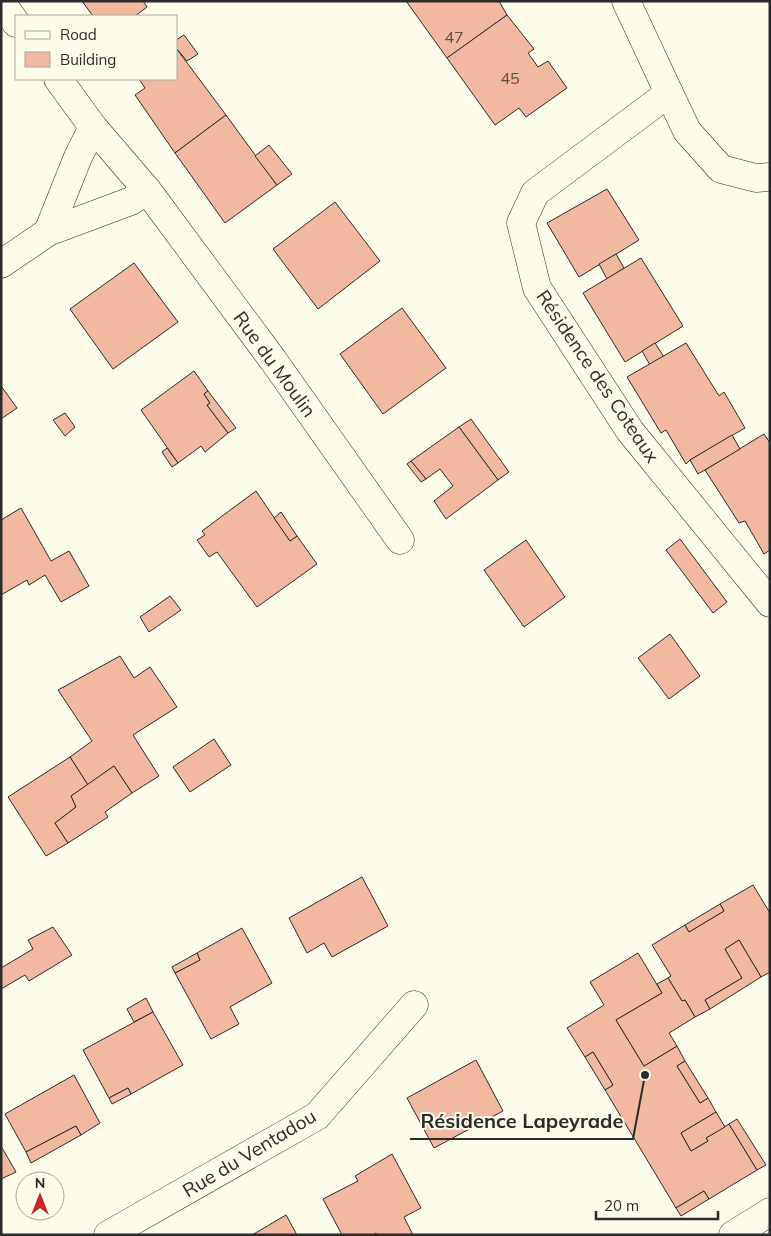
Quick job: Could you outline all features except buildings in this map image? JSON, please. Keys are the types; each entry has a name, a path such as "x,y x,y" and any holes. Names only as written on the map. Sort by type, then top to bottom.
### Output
{"street":[{"path":"626,1 687,131 721,169 756,178 770,177"},
{"path":"1,2 15,22"},
{"name":"Rue du Moulin","path":"59,80 94,127 148,190 273,360 400,540"},
{"name":"Résidence des Coteaux","path":"669,92 535,193 521,223 537,288 630,431 770,603"},
{"path":"48,232 78,157 94,127"},
{"path":"1,264 48,232 131,201 148,190"},
{"name":"Rue du Ventadou","path":"108,1235 317,1116 414,1005"},
{"path":"733,1235 770,1212"}],"place":[{"name":"Résidence Lapeyrade","path":"645,1075"}]}
